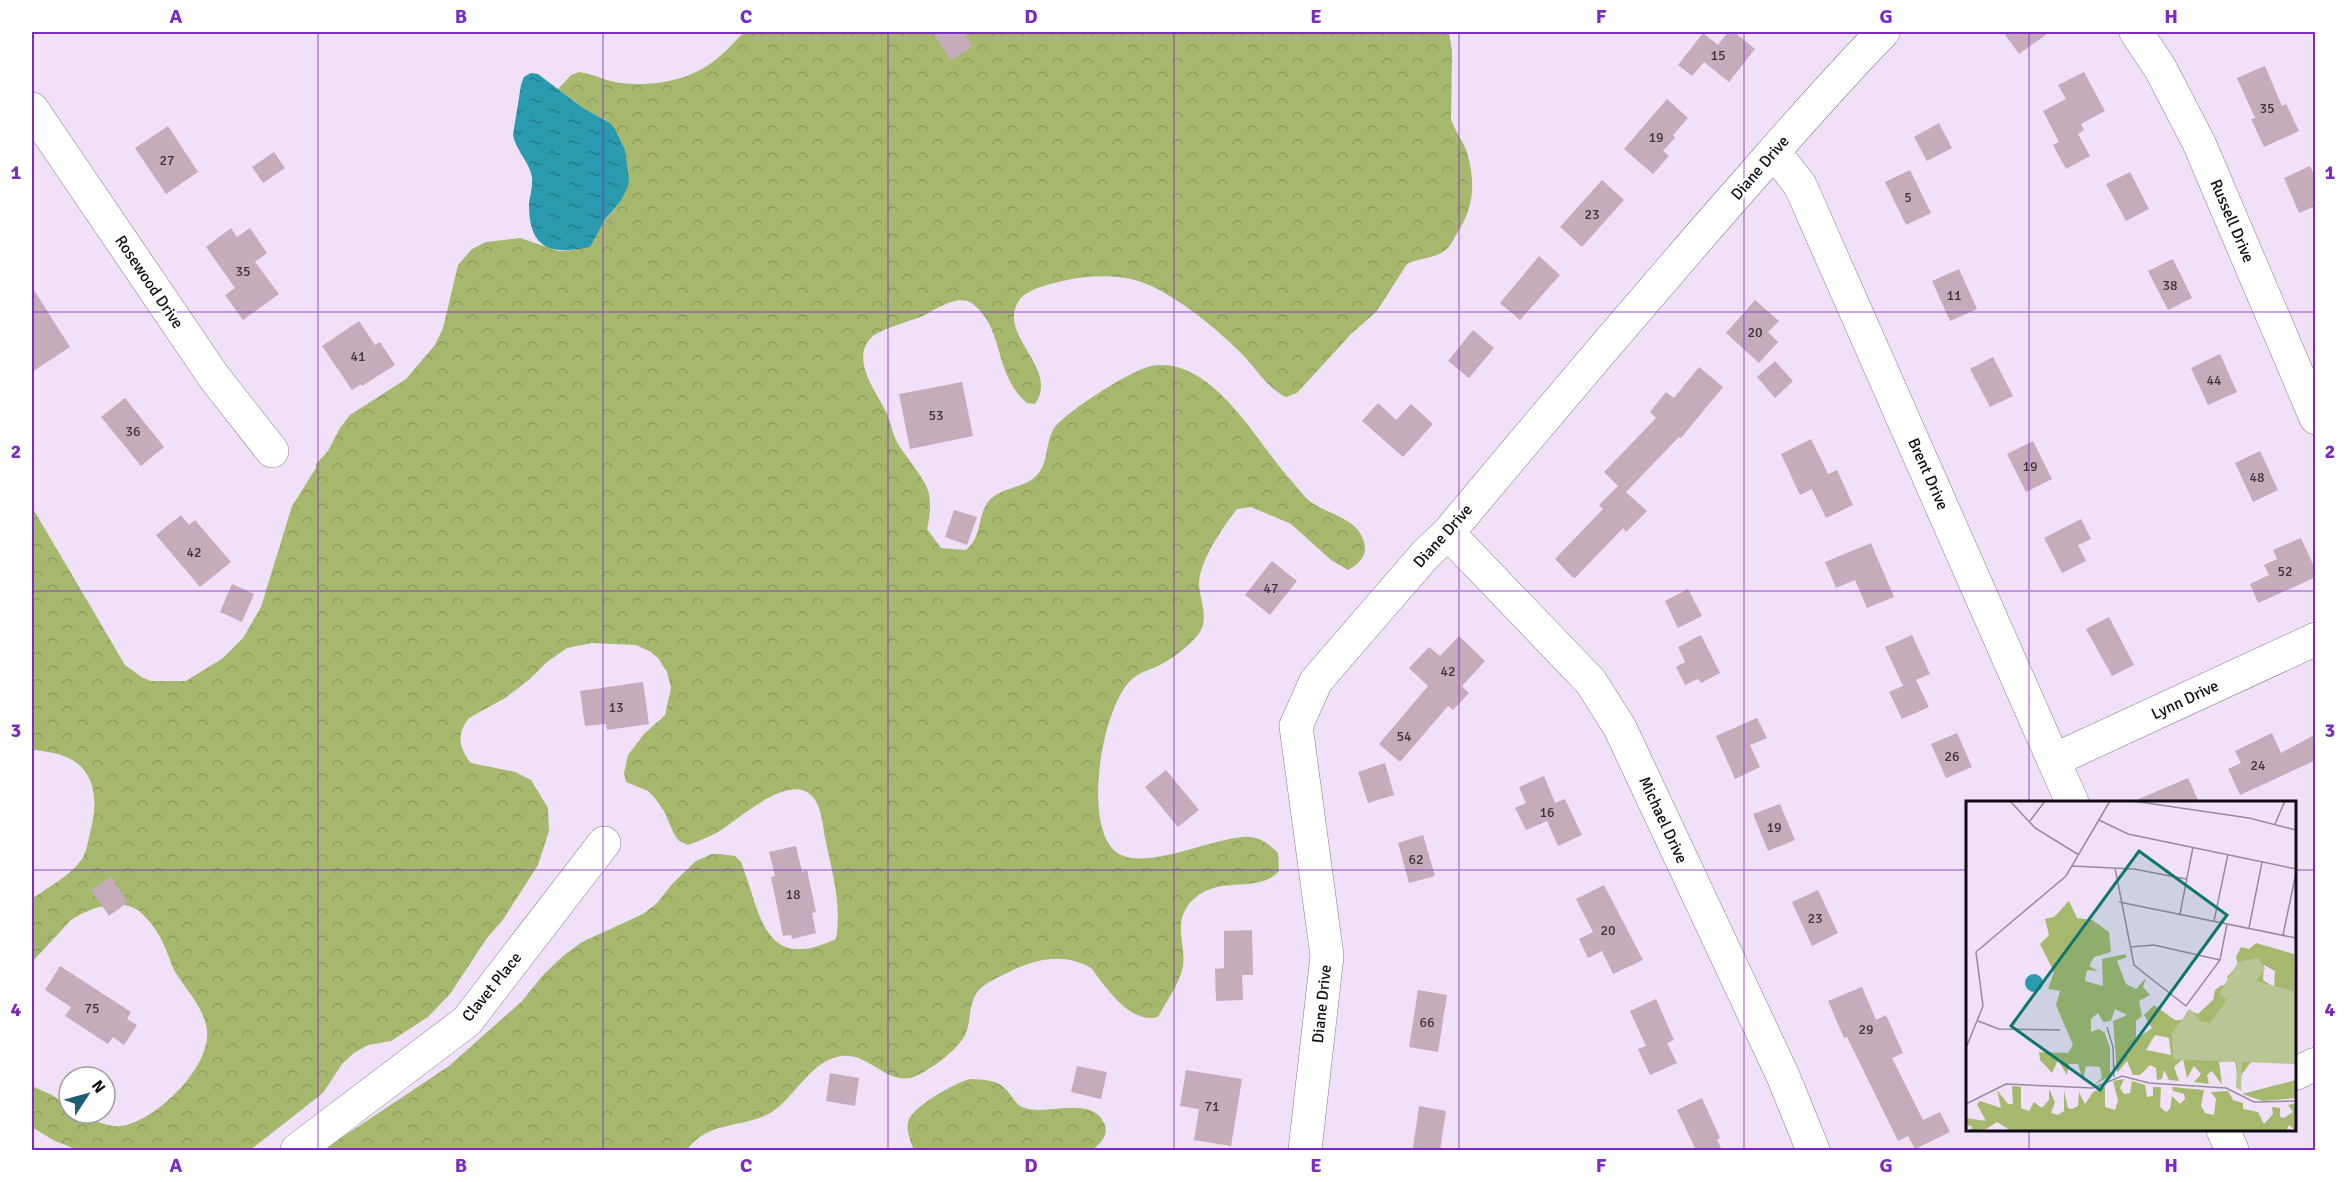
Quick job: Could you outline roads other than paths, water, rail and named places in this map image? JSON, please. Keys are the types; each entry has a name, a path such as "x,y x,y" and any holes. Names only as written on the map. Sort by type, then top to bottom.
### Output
{"street":[{"name":"Diane Drive","path":"1305,1150 1327,956 1296,726 1316,681 1425,555 1448,533 1591,361 1844,72 1883,32"},
{"name":"Russell Drive","path":"2136,32 2160,68 2199,143 2316,418"},
{"name":"Rosewood Drive","path":"32,109 214,377 272,451"},
{"name":"Brent Drive","path":"1774,152 1800,185 2072,801"},
{"name":"Michael Drive","path":"1448,533 1591,682 1620,728 1778,1066 1813,1150"},
{"name":"Lynn Drive","path":"2054,760 2316,639"},
{"name":"Clavet Place","path":"297,1150 467,1021 604,843"},
{"path":"2296,1074 2316,1064"},
{"path":"2223,1131 2232,1150"}],"water":[{"path":"531,73 538,74 583,108 610,123 625,150 628,187 620,202 604,221 590,247 554,249 538,240 533,231 529,204 532,177 513,135 521,85 524,77"}]}
